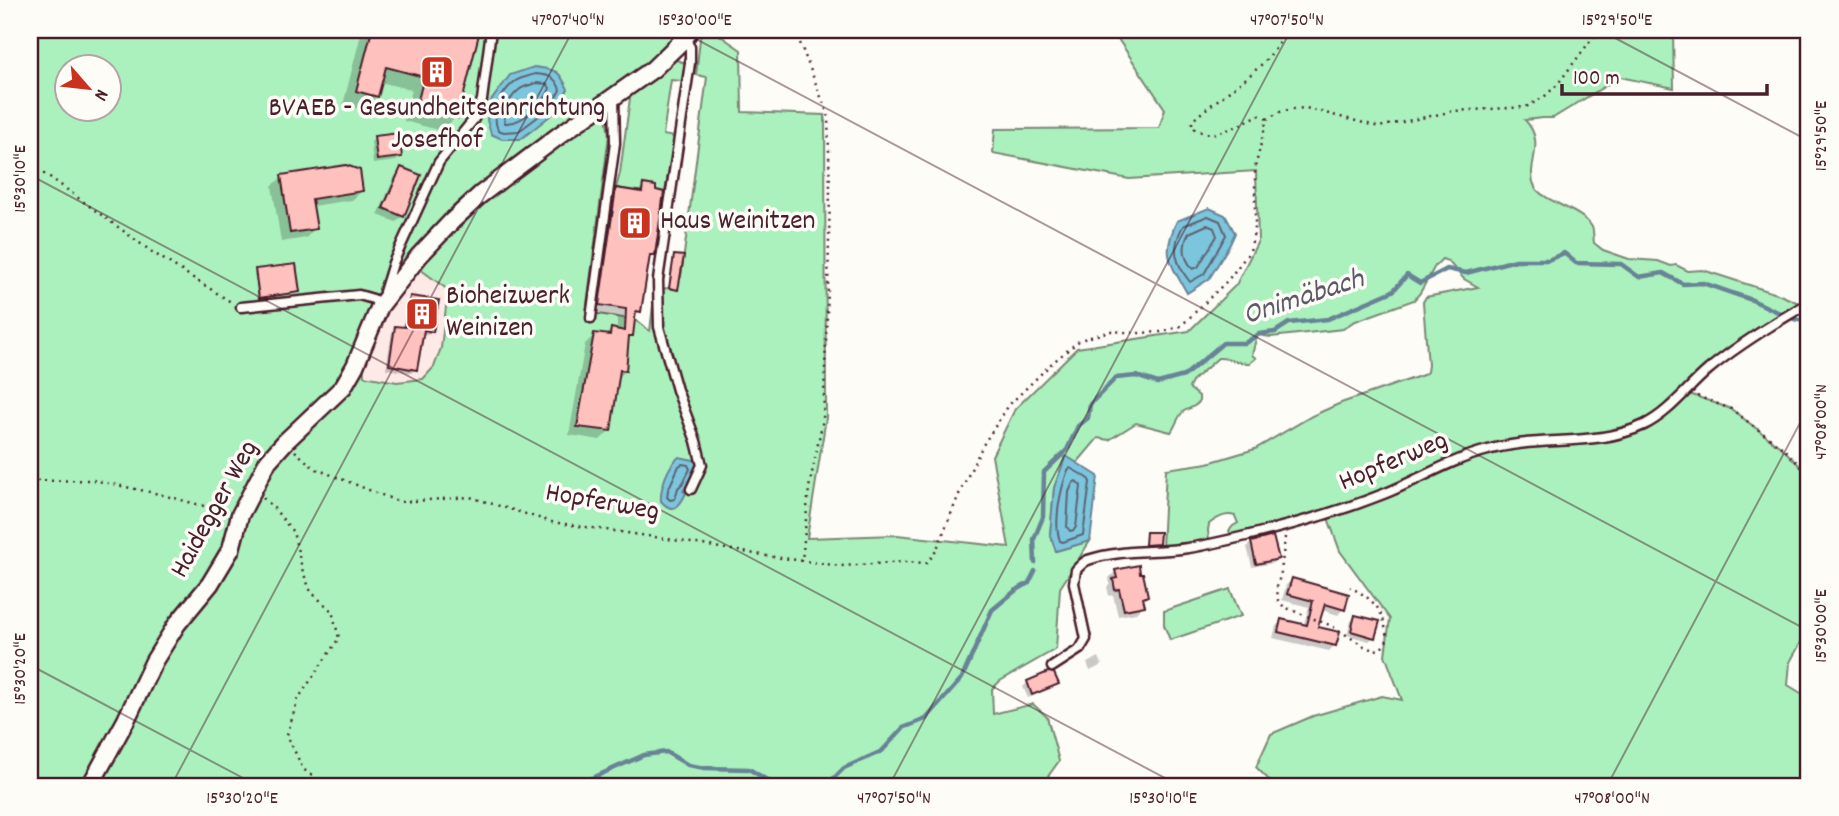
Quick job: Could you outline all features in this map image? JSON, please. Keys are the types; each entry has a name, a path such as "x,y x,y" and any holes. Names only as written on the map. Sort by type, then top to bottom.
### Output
{"street":[{"name":"Haidegger Weg","path":"90,786 154,661 177,624 210,584 231,549 240,515 268,461 344,387 380,306 419,256 480,195 653,69 687,34"}],"lane":[{"path":"241,307 359,295 373,299 380,306 394,263 439,162 474,119 482,100 491,30"},
{"path":"687,34 690,63 658,280 659,327 702,465 691,489"},
{"path":"590,318 615,144 614,97"},
{"name":"Hopferweg","path":"1052,667 1080,649 1086,639 1074,583 1076,570 1086,561 1112,554 1189,548 1332,514 1485,450 1623,432 1650,421 1739,346 1809,303"}],"path":[{"path":"795,30 828,115 829,137 828,290 823,419 810,488 803,561"},
{"path":"1286,30 1280,43 1261,64 1201,112 1192,121 1192,127 1200,133 1217,134 1259,115 1267,119 1280,112 1306,108 1379,127 1454,111 1526,107 1544,97 1557,85 1600,30"},
{"name":"Hopferweg","path":"285,442 314,468 399,502 470,497 552,522 803,561 841,566 927,563 936,551 983,444 1009,405 1051,364 1080,340 1111,331 1161,332 1181,326 1228,280 1251,251 1255,227 1255,167 1267,119"},
{"path":"30,169 47,175 152,252 241,307"},
{"path":"1684,392 1731,409 1783,449 1809,474"},
{"path":"30,481 93,480 240,515"},
{"path":"252,490 273,507 293,532 311,592 332,611 339,638 298,699 287,735 303,769 326,786"},
{"path":"1287,526 1277,587 1278,600 1284,607 1332,625 1364,646 1373,650 1381,649 1387,640 1382,615 1366,596 1350,587"}],"shaded area":[{"path":"420,269 448,290 441,348 434,367 423,379 397,382 364,376 363,353 393,299"}],"green space":[{"path":"30,30 690,30 671,54 646,76 490,188 443,231 400,280 373,318 365,335 362,352 364,376 397,382 423,379 434,367 441,348 448,290 420,269 429,256 474,208 599,113 606,117 609,135 586,312 635,320 650,331 655,289 670,288 681,277 707,77 696,75 701,30 712,30 741,50 742,112 825,115 826,418 807,538 897,535 1009,547 992,456 1015,409 1077,348 1189,331 1236,285 1258,241 1256,171 1129,179 993,153 995,129 1159,128 1165,109 1112,30 1673,30 1674,88 1620,77 1553,118 1525,120 1535,138 1532,179 1535,187 1545,197 1587,221 1593,229 1594,243 1603,250 1629,259 1676,265 1688,271 1703,270 1801,304 1730,348 1672,400 1649,418 1633,426 1597,435 1488,446 1332,510 1238,534 1231,534 1229,531 1238,523 1235,516 1224,516 1209,524 1209,541 1162,548 1166,469 1208,463 1255,449 1312,416 1341,403 1423,375 1427,372 1428,365 1423,302 1426,297 1478,287 1464,279 1448,261 1442,259 1414,300 1353,322 1343,329 1271,337 1257,335 1252,355 1256,358 1250,363 1218,358 1193,380 1189,388 1199,396 1199,402 1182,413 1171,432 1136,423 1109,440 1098,438 1077,463 1065,457 1054,488 1050,535 1056,551 1090,541 1060,588 1056,649 1000,681 992,689 993,714 1033,704 1047,717 1059,761 1041,786 30,786"},
{"path":"671,58 685,63 683,81 671,80 663,135 675,137 665,192 656,190 656,186 643,184 642,192 616,188 630,98 636,88"},
{"path":"1684,392 1731,409 1783,449 1809,475 1809,628 1790,662 1788,685 1809,698 1809,786 1275,786 1256,767 1271,734 1313,716 1382,696 1402,700 1385,655 1390,619 1340,551 1327,515 1485,450 1613,435 1650,421"},
{"path":"1230,589 1241,616 1170,640 1164,625 1164,611"}],"water":[{"path":"534,67 556,72 568,89 556,111 521,139 502,139 491,134 487,120 491,101 510,75"},
{"path":"1209,208 1225,215 1235,233 1209,279 1187,293 1172,266 1169,242 1177,221"},
{"path":"1066,456 1098,476 1090,541 1056,551 1050,535 1054,488"},
{"path":"679,457 698,461 700,465 687,490 683,491 686,493 681,502 673,508 661,501 661,496 668,471"}],"building":[{"name":"BVAEB - Gesundheitseinrichtung Josefhof","path":"372,30 480,30 458,118 416,108 424,77 386,67 378,97 356,91"},
{"path":"399,133 402,157 377,160 374,136"},
{"path":"346,165 360,170 363,191 312,199 317,229 290,233 281,175"},
{"path":"401,167 421,175 404,217 383,208"},
{"name":"Haus Weinitzen","path":"643,184 656,186 656,190 664,192 655,255 650,255 641,312 636,311 633,336 629,336 626,371 620,370 611,431 577,427 594,333 610,335 611,328 625,331 626,309 599,305 616,188 642,192"},
{"path":"674,255 684,256 678,290 669,288"},
{"path":"296,264 300,292 259,298 255,269"},
{"path":"410,296 439,300 433,332 424,330 417,370 389,365 395,326 405,327"},
{"path":"1146,532 1160,532 1159,544 1145,545"},
{"path":"1273,536 1279,559 1256,564 1251,542"},
{"path":"1139,565 1148,596 1143,598 1145,606 1124,610 1119,589 1115,590 1115,570"},
{"path":"1292,578 1349,594 1345,610 1325,604 1318,627 1340,632 1336,646 1278,632 1281,619 1307,625 1313,601 1287,594"},
{"path":"1355,615 1380,621 1375,638 1351,631"},
{"path":"1048,672 1054,673 1059,684 1032,695 1027,681"}],"waterway":[{"name":"Onimäbach","path":"1035,563 1034,539 1043,517 1044,472 1067,450 1078,426 1088,418 1090,404 1116,378 1136,376 1158,383 1184,376 1223,343 1245,343 1259,334 1275,332 1289,323 1328,319 1393,291 1407,275 1420,283 1447,269 1466,273 1516,260 1548,260 1564,253 1576,263 1621,264 1639,277 1663,273 1683,284 1703,283 1782,314"},
{"name":"Onimäbach","path":"1794,319 1809,322"},
{"name":"Onimäbach","path":"826,786 844,768 882,751 903,728 926,719 962,678 992,610 1029,583 1035,571"},
{"name":"Onimäbach","path":"587,786 590,779 644,755 666,752 688,765 749,769 770,782 785,786"}],"place":[{"name":"BVAEB - Gesundheitseinrichtung Josefhof","path":"437,72"},
{"name":"Haus Weinitzen","path":"635,223"},
{"name":"Bioheizwerk Weinizen","path":"422,314"}]}
